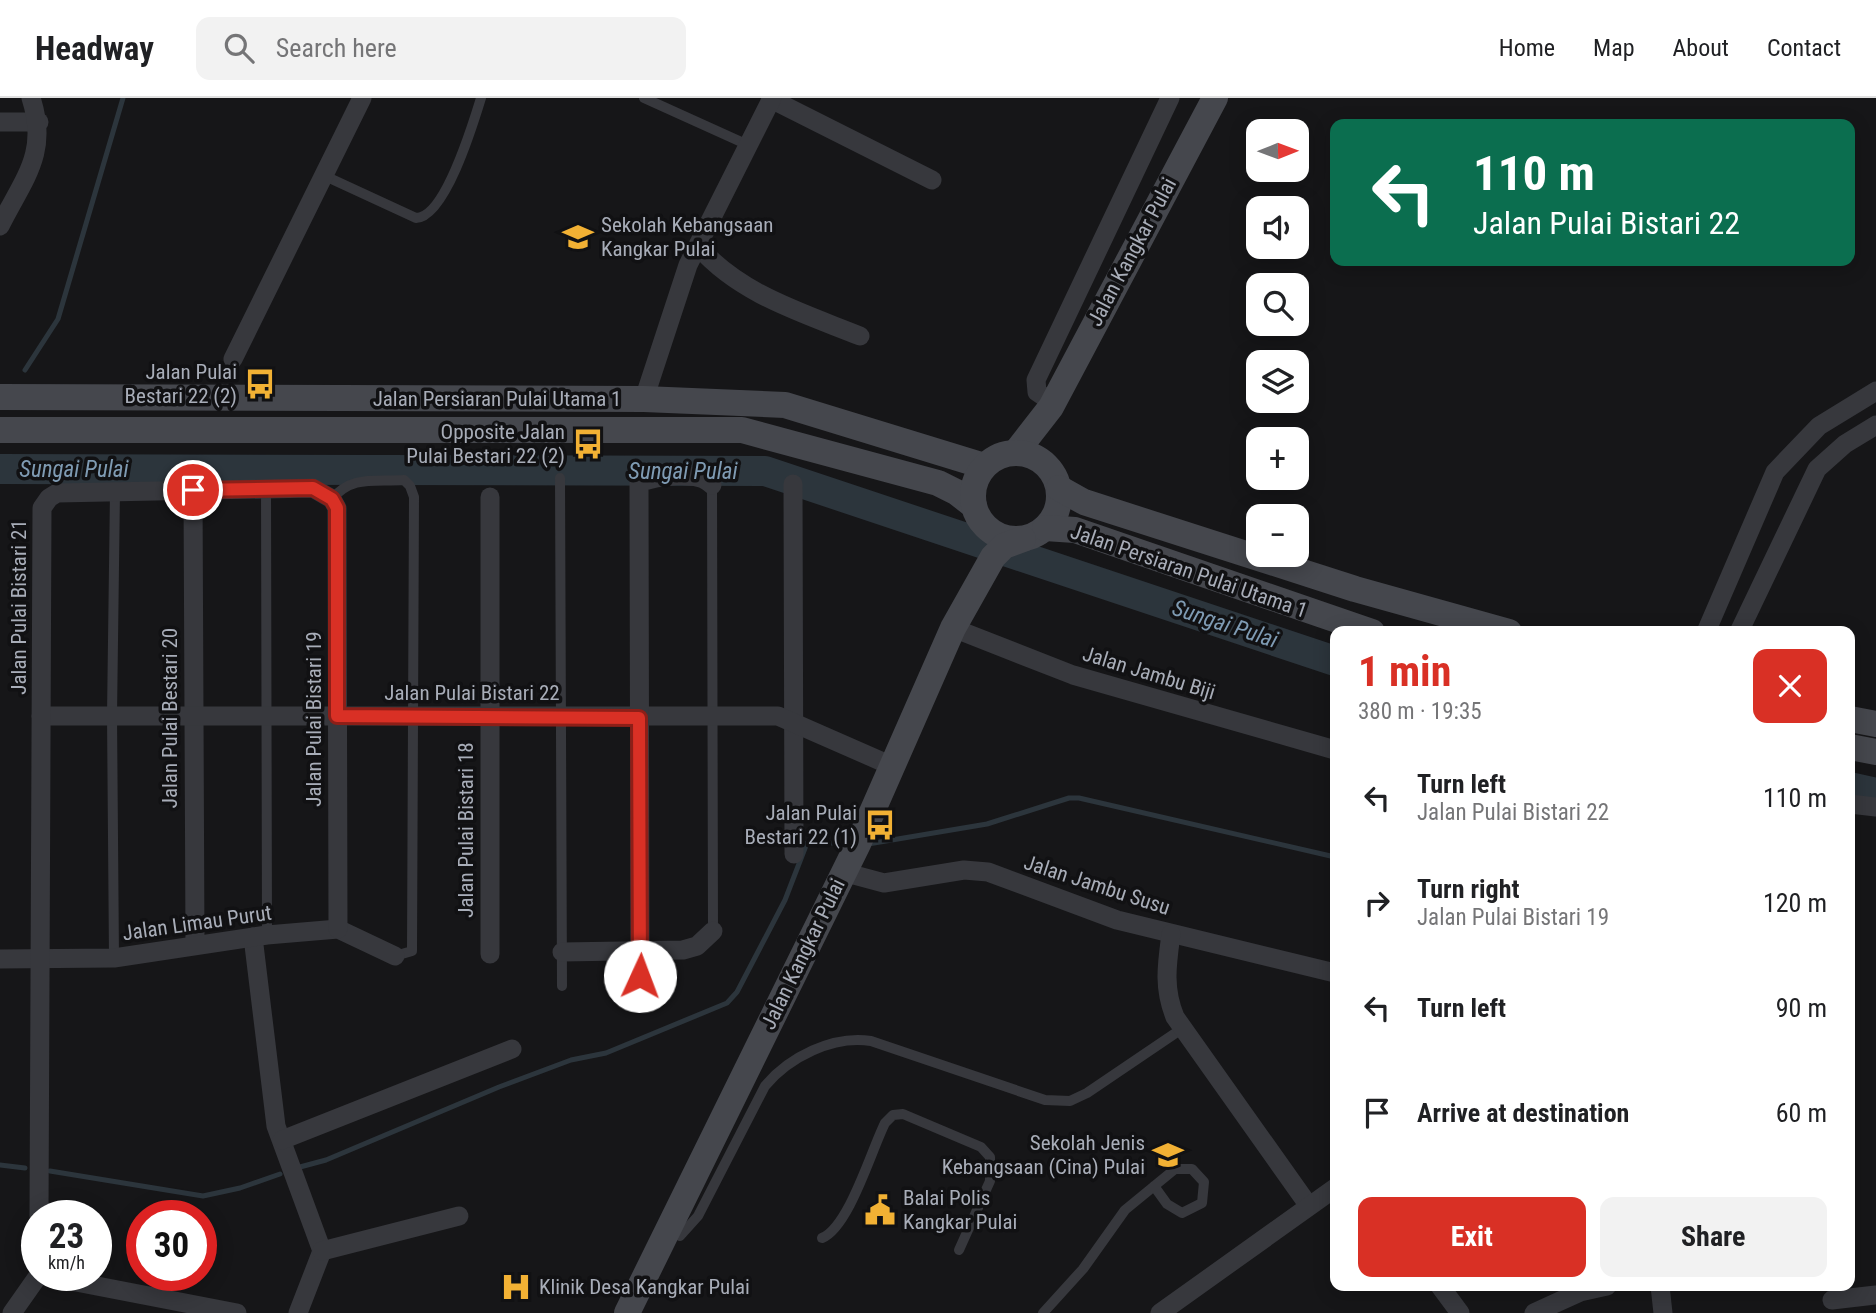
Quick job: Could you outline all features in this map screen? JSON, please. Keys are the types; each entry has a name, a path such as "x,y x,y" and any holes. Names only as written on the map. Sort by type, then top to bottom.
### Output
{"main road":[{"name":"Jalan Kangkar Pulai","path":"1016,452 1052,405 1215,98"},
{"name":"Jalan Persiaran Pulai Utama 1","path":"0,397 644,400 785,405 984,466"},
{"name":"Jalan Kangkar Pulai","path":"1052,405 1054,478"},
{"name":"Jalan Persiaran Pulai Utama 1","path":"0,430 742,430 938,484 957,492 997,535 1075,530 1355,626"},
{"path":"1016,452 1033,456 1054,478 1057,510 997,535 973,492 984,466 1004,454 1016,452"},
{"name":"Jalan Persiaran Pulai Utama 1","path":"1054,478 1084,502 1342,585 1488,626"},
{"name":"Jalan Kangkar Pulai","path":"627,1313 844,872 997,535"},
{"path":"1855,720 1876,724"}],"street":[{"path":"0,226 38,150 39,122 31,98"},
{"path":"233,359 362,98"},
{"path":"1052,405 1037,391 1035,380 1095,260 1170,98"},
{"path":"644,400 688,265 772,99 932,180"},
{"path":"0,122 39,122"},
{"path":"698,246 718,270 776,302 860,336"},
{"path":"1095,260 1121,272"},
{"path":"1709,626 1775,472 1819,426 1876,391"},
{"path":"1742,626 1817,469 1844,444 1876,425"},
{"path":"1794,452 1817,469"},
{"path":"640,976 639,483 649,479 701,477 712,485"},
{"path":"793,484 794,854"},
{"path":"115,490 313,488 335,504"},
{"name":"Jalan Pulai Bistari 21","path":"39,1200 42,508 48,498 57,493 115,490"},
{"name":"Jalan Pulai Bestari 20","path":"193,490 195,945"},
{"name":"Jalan Pulai Bistari 18","path":"489,954 490,497"},
{"name":"Jalan Pulai Bistari 19","path":"335,504 338,929"},
{"name":"Jalan Jambu Biji","path":"953,628 1073,675 1330,749"},
{"name":"Jalan Pulai Bistari 22","path":"41,716 778,716 892,766"},
{"path":"1855,805 1876,807"},
{"name":"Jalan Jambu Susu","path":"844,872 884,883 964,870 988,872 1117,920 1330,972"},
{"path":"338,929 395,956"},
{"name":"Jalan Limau Purut","path":"0,959 114,958 260,936 338,929"},
{"path":"562,952 641,952 697,946 713,931"},
{"path":"1171,934 1165,974 1167,998 1183,1028 1309,1206"},
{"path":"260,936 276,1126 322,1251 298,1313"},
{"path":"282,1140 512,1049"},
{"path":"1160,1313 1330,1191"},
{"path":"322,1251 459,1216"},
{"path":"112,1289 237,1313"},
{"path":"12,1313 27,1291"},
{"path":"1444,1291 1460,1313"},
{"path":"1534,1313 1584,1291"},
{"path":"1661,1291 1663,1313"},
{"path":"1832,1300 1876,1295"}],"lane":[{"path":"325,176 416,218 425,217 431,213 451,178 481,98"},
{"path":"644,98 748,145"},
{"path":"560,478 562,986"},
{"path":"335,504 343,486 355,482 404,480 410,486 414,497 412,951 395,956"},
{"path":"712,485 713,931"},
{"path":"260,936 266,489"},
{"path":"114,958 112,716 115,490"},
{"path":"680,1236 698,1216 765,1086 778,1070 838,1041 871,1041 1011,1090 1045,1100 1070,1101 1087,1093 1183,1028"},
{"path":"822,1238 835,1230 846,1214 885,1123 893,1115 904,1114 981,1147 990,1157 990,1181 959,1250"},
{"path":"1043,1313 1083,1269 1125,1210 1154,1186 1175,1169 1192,1169 1204,1182 1202,1203 1182,1213 1167,1205 1154,1186"}],"waterway":[{"path":"25,370 58,319 123,98"},
{"name":"Sungai Pulai","path":"0,469 765,471 1330,659"},
{"name":"Sungai Pulai","path":"1855,788 1876,793"},
{"path":"868,844 987,824 1069,798 1079,798 1330,856"},
{"path":"300,1167 326,1160 499,1087 571,1060 606,1053 727,1003 737,992 785,900 807,843 835,843"},
{"path":"0,1165 25,1168"},
{"path":"50,1171 203,1196 240,1188 280,1174"}],"place":[{"name":"Sekolah Kebangsaan Kangkar Pulai","path":"578,237"},
{"name":"Jalan Pulai Bestari 22 (2)","path":"260,384"},
{"name":"Opposite Jalan Pulai Bestari 22 (2)","path":"588,444"},
{"name":"Jalan Pulai Bestari 22 (1)","path":"880,825"},
{"name":"Sekolah Jenis Kebangsaan (Cina) Pulai","path":"1168,1155"},
{"name":"Balai Polis Kangkar Pulai","path":"880,1210"},
{"name":"Klinik Desa Kangkar Pulai","path":"516,1287"}],"route":[{"path":"193,490 313,488 332,499 337,508 337,716 639,718 640,976"}]}
